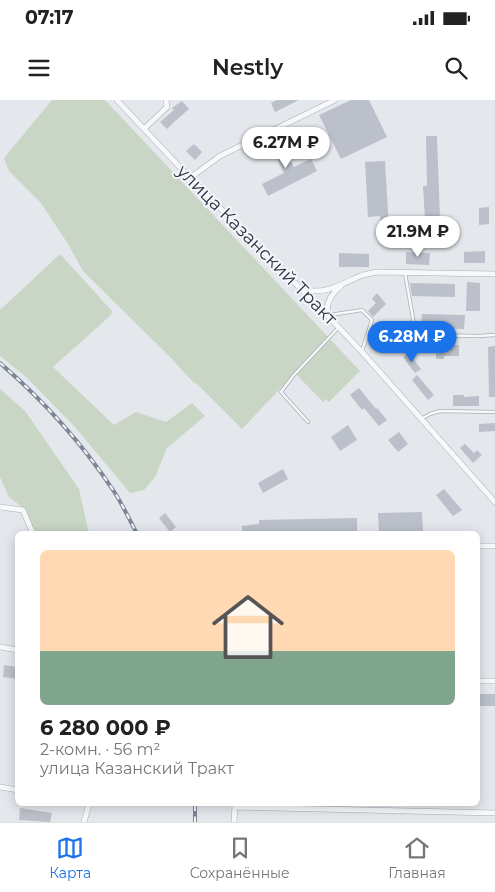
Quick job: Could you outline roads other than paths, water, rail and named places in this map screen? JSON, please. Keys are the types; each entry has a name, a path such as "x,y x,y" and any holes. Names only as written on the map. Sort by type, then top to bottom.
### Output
{"street":[{"name":"улица Казанский Тракт","path":"117,100 190,178 301,288 362,352 495,502"},
{"path":"144,129 167,107 166,100"},
{"path":"190,178 220,156 335,100"},
{"path":"301,288 310,292 317,292 378,272 495,274"},
{"path":"328,316 327,305 330,298 334,291 345,283"},
{"path":"0,507 23,510 32,531"},
{"path":"480,546 495,546"},
{"path":"0,648 15,650"},
{"path":"480,681 495,681"},
{"path":"0,787 15,790"},
{"path":"84,822 88,806"},
{"path":"234,822 235,806"},
{"path":"268,806 495,813"}],"lane":[{"path":"405,273 414,324 423,335 495,336"},
{"path":"328,316 362,310 372,320 362,352"},
{"path":"308,422 282,392 293,376 338,327"},
{"path":"421,419 440,411 495,412"}],"railway":[{"path":"0,363 32,392 90,457 115,493 136,531"},
{"path":"195,806 195,822"}]}
